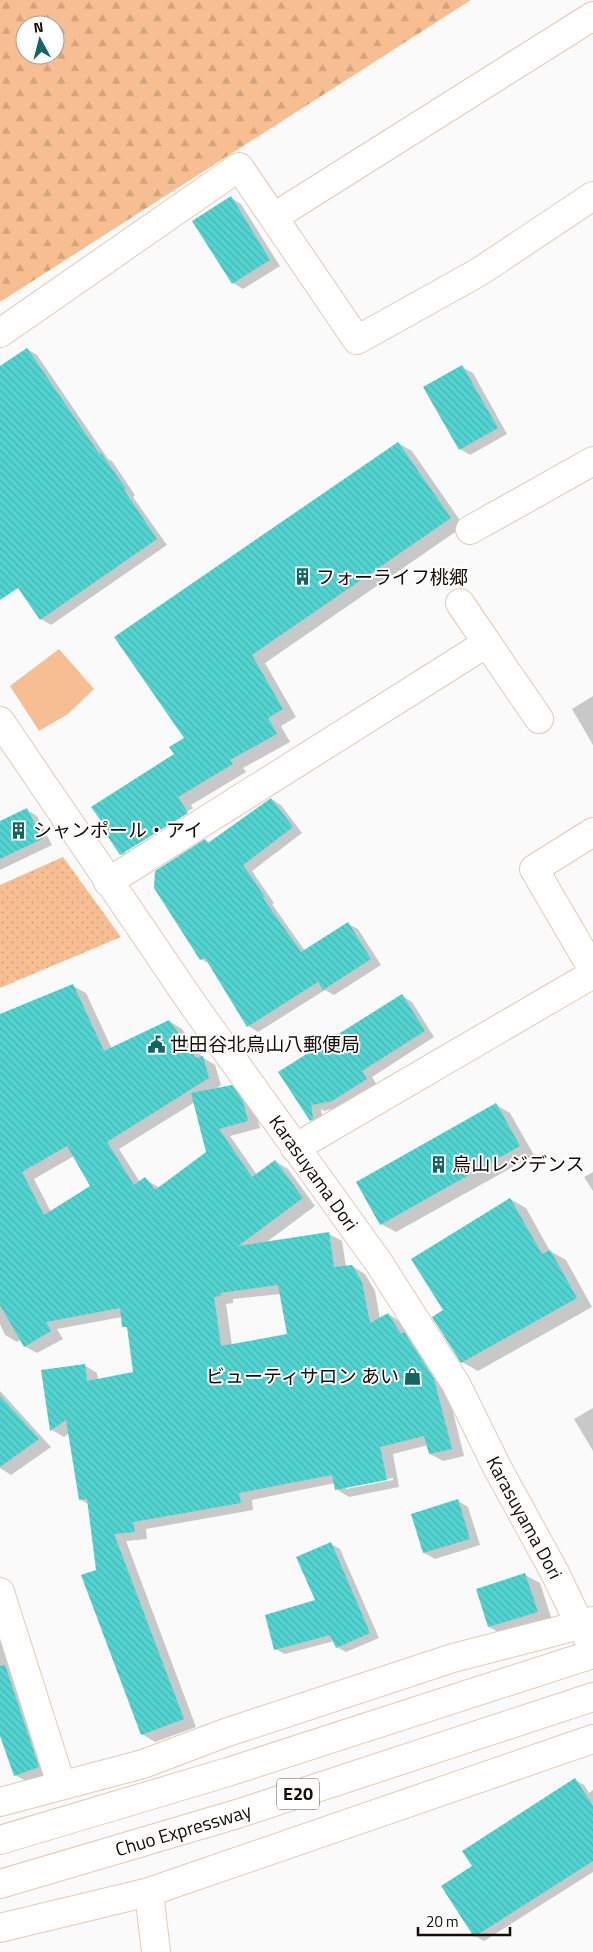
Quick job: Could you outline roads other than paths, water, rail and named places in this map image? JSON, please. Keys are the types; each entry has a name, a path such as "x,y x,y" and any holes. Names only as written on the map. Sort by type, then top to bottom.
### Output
{"main road":[{"path":"274,217 593,16"},
{"path":"0,333 239,167 357,340 479,272 593,196"},
{"path":"470,530 593,461"},
{"path":"460,603 539,720"},
{"path":"108,882 487,643"},
{"name":"Karasuyama Dori","path":"0,720 108,882 194,1006 379,1263 456,1384 498,1469 555,1573 589,1630"},
{"path":"593,832 534,869 593,970"},
{"path":"295,1148 593,974"},
{"path":"0,1592 60,1784"},
{"path":"0,1802 60,1784 143,1764 225,1733 452,1658 589,1630"},
{"name":"E20","path":"0,1840 228,1772 593,1654"},
{"name":"Chuo Expressway","path":"0,1884 237,1814 593,1697"},
{"path":"0,1928 148,1892 593,1739"},
{"path":"148,1892 156,1952"}],"place":[{"name":"フォーライフ桃郷","path":"302,577"},
{"name":"シャンポール・アイ","path":"19,830"},
{"name":"世田谷北烏山八郵便局","path":"156,1044"},
{"name":"烏山レジデンス","path":"438,1164"},
{"name":"ビューティサロン あい","path":"413,1376"}]}
